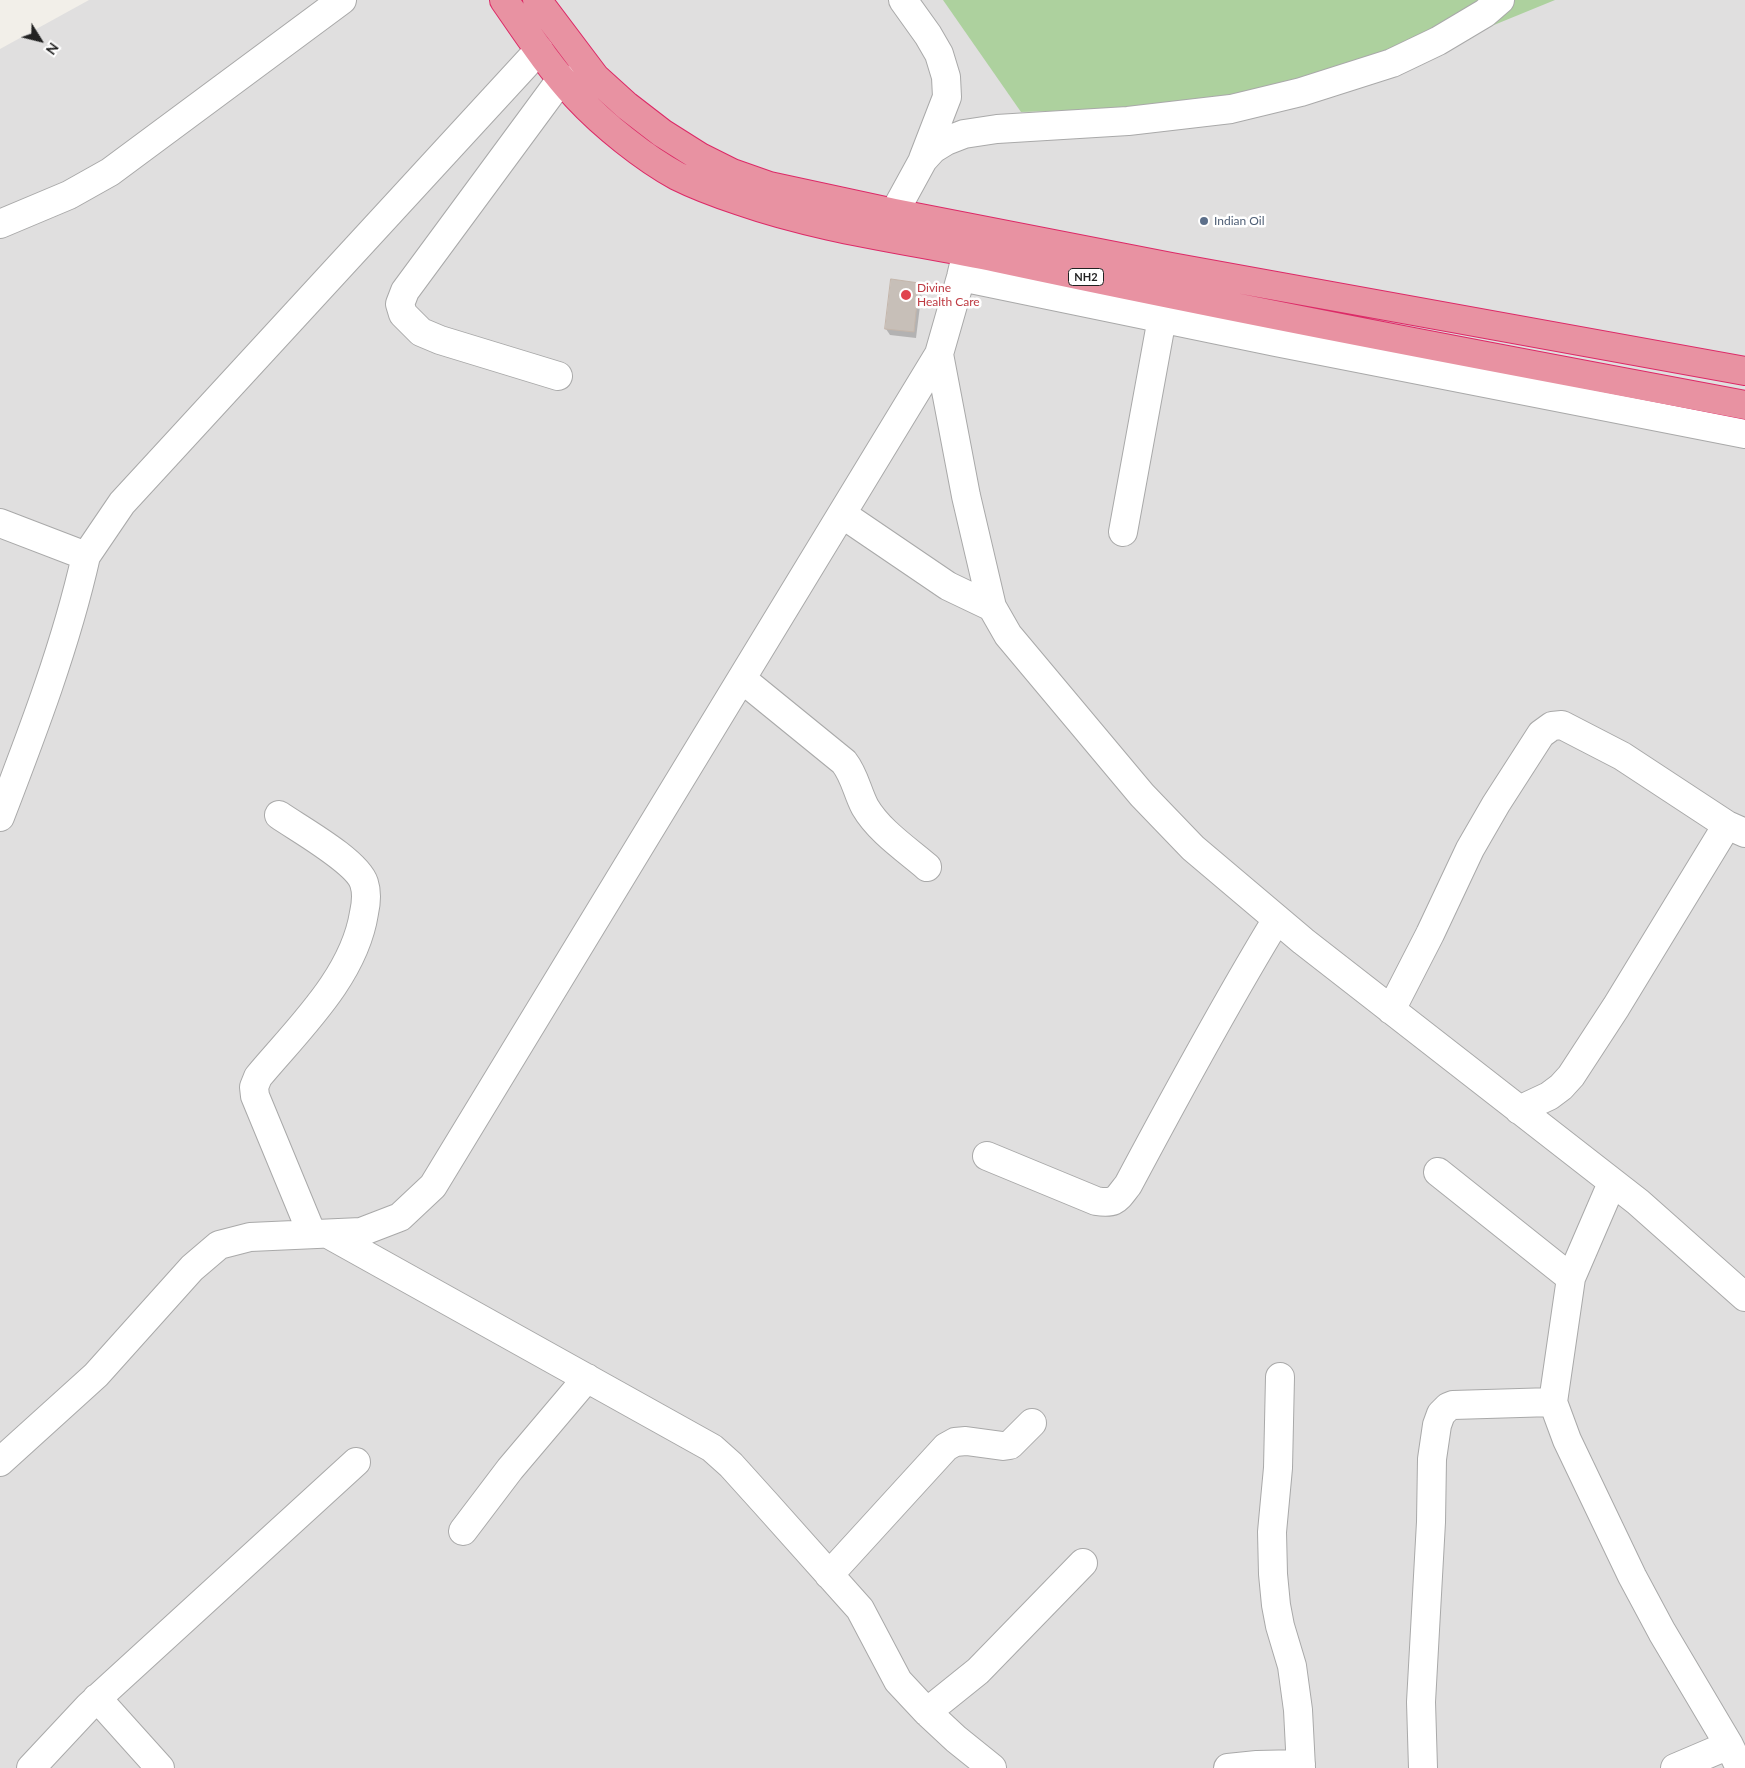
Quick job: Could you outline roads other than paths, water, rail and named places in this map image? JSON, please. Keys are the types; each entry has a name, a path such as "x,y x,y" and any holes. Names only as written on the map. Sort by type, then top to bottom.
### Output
{"highway":[{"name":"NH2","path":"504,0 539,50 576,96 608,127 646,156 677,176 716,193 786,216 1127,285 1745,405"},
{"name":"NH2","path":"537,0 596,77 627,106 655,128 700,157 732,173 769,186 894,213 967,252 1171,267 1745,371"}],"street":[{"path":"0,224 68,195 110,172 342,0"},
{"path":"894,213 923,160 947,98 946,77 939,54 903,0"},
{"path":"923,160 933,149 946,141 964,134 1128,121 1231,109 1301,92 1392,62 1438,42 1485,12 1500,0"},
{"path":"0,816 54,670 77,596 86,556 122,502 539,50"},
{"path":"558,376 440,340 421,332 403,314 400,304 405,291 562,78"},
{"path":"0,1462 96,1375 192,1268 219,1245 250,1237 361,1232 400,1217 433,1186 939,354 967,252 1162,318 1745,434"},
{"path":"1123,532 1162,318"},
{"path":"939,354 966,496 992,607 1008,635 1142,795 1193,848 1277,919 1638,1202 1745,1297"},
{"path":"842,514 948,586 992,607"},
{"path":"0,523 86,556"},
{"path":"742,679 844,762 850,770 873,819 926,867"},
{"path":"1392,1010 1470,849 1522,762 1541,734 1552,726 1562,725 1622,756 1736,829 1571,1076 1549,1096 1519,1110"},
{"path":"279,815 355,868 364,883 366,901 362,926 343,970 324,1001 258,1077 254,1087 255,1096 320,1234 587,1378 712,1448 731,1465 860,1609 898,1681 926,1712 992,1768"},
{"path":"987,1156 1096,1201 1109,1203 1119,1198 1128,1185 1199,1053 1277,919"},
{"path":"1438,1172 1570,1278"},
{"path":"1612,1183 1570,1278 1553,1402 1567,1440 1632,1576 1662,1632 1734,1756 1675,1768"},
{"path":"1228,1768 1257,1765 1301,1766 1298,1710 1292,1666 1280,1626 1273,1574 1272,1532 1278,1468 1280,1377"},
{"path":"463,1530 510,1469 587,1378"},
{"path":"1423,1768 1421,1702 1431,1522 1432,1459 1437,1425 1441,1414 1453,1405 1553,1402"},
{"path":"829,1575 946,1446 955,1442 966,1441 1003,1446 1010,1445 1032,1423"},
{"path":"31,1768 97,1698 356,1462"},
{"path":"926,1712 978,1671 1083,1563"},
{"path":"97,1698 160,1768"}],"place":[{"name":"Indian Oil","path":"1204,221"},
{"name":"Divine Health Care","path":"906,295"}]}
